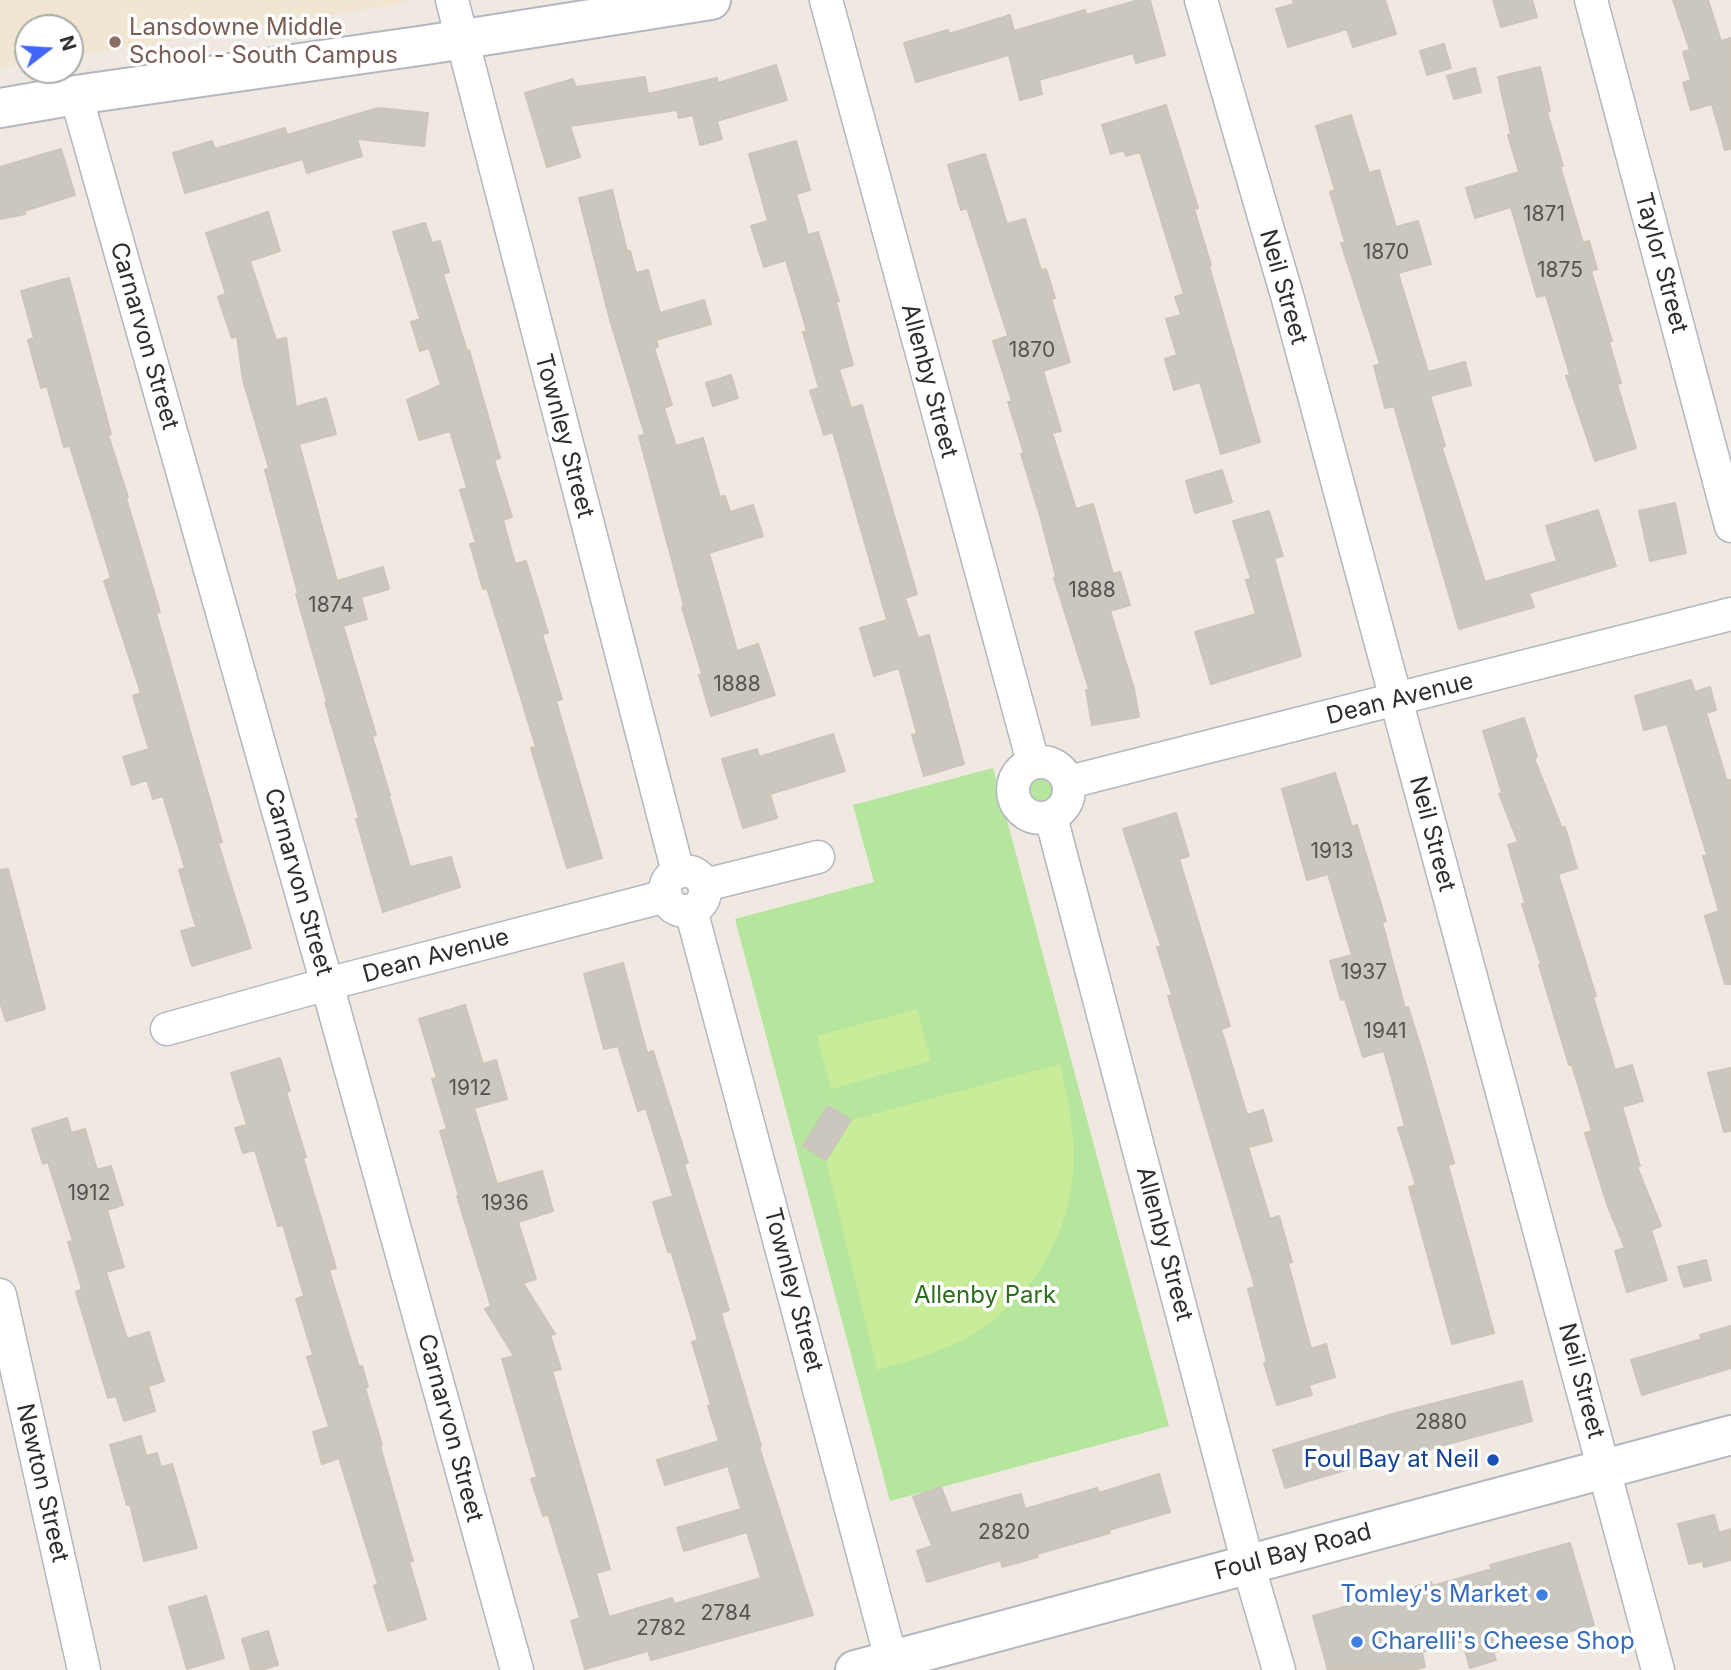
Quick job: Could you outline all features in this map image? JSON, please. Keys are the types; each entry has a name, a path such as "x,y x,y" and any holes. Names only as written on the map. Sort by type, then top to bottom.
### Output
{"main road":[{"path":"0,108 710,0"},
{"name":"Foul Bay Road","path":"855,1670 893,1665 1248,1564 1731,1435"}],"street":[{"name":"Townley Street","path":"452,0 685,891 893,1665"},
{"name":"Allenby Street","path":"826,0 1033,762"},
{"name":"Neil Street","path":"1202,0 1291,313 1658,1670"},
{"name":"Taylor Street","path":"1591,0 1731,526"},
{"name":"Carnarvon Street","path":"76,95 327,984 516,1670"},
{"name":"Dean Avenue","path":"1069,782 1731,614"},
{"path":"1033,762 1048,762 1061,769 1069,782 1069,796 1063,809 1051,817 1035,818 1021,810 1014,797 1013,782 1021,769 1033,762"},
{"name":"Allenby Street","path":"1051,817 1248,1564 1279,1670"},
{"name":"Dean Avenue","path":"167,1029 327,984 818,857"},
{"name":"Newton Street","path":"0,1295 84,1670"}],"shaded area":[{"name":"Lansdowne Middle School - South Campus","path":"0,0 407,0 407,3 84,55 84,14 14,14 14,66 0,68"}],"green space":[{"name":"Allenby Park","path":"993,768 1169,1426 890,1501 735,919 874,882 853,805"},
{"path":"1038,774 1057,780 1061,793 1053,802 1038,804 1024,794 1026,781"},
{"path":"917,1009 931,1061 831,1089 817,1036"},
{"path":"1060,1064 1073,1135 1071,1189 1064,1218 1039,1271 1021,1295 975,1333 939,1351 877,1370 826,1161 852,1120"}],"building":[{"path":"1139,0 1150,0 1165,55 1136,63 1133,53 1039,80 1042,94 1020,100 1009,55 916,82 904,43 948,30 949,34 1010,15 1014,31 1085,10 1086,15"},
{"path":"1293,0 1385,0 1396,34 1353,47 1347,29 1288,47 1276,9 1294,4"},
{"path":"1493,0 1532,0 1537,17 1501,27"},
{"path":"1673,0 1708,0 1721,41 1731,38 1731,149 1725,150 1712,104 1691,110 1683,83 1691,80 1683,52 1690,50"},
{"path":"1444,44 1451,68 1427,75 1420,51"},
{"path":"776,65 787,100 717,121 722,139 700,145 693,115 679,118 677,110 570,126 580,157 547,167 525,93 573,79 576,87 645,77 648,94 717,78 718,83"},
{"path":"1540,67 1550,111 1547,112 1563,166 1560,166 1583,243 1589,241 1597,269 1591,271 1612,341 1609,342 1621,383 1617,384 1636,448 1595,461 1566,376 1570,375 1546,295 1537,297 1511,207 1475,218 1466,188 1519,172 1508,135 1511,134 1498,77"},
{"path":"1475,68 1481,92 1454,99 1447,76"},
{"path":"1166,105 1198,208 1194,209 1211,265 1209,266 1260,442 1221,454 1200,382 1174,390 1165,359 1177,355 1166,319 1181,315 1175,297 1184,294 1140,152 1126,156 1124,150 1111,154 1102,125"},
{"path":"378,108 428,113 424,146 357,139 362,156 307,173 303,159 185,193 173,153 212,141 215,149 285,128 287,135"},
{"path":"1351,115 1369,173 1379,170 1396,227 1418,221 1431,264 1398,273 1428,372 1465,362 1471,385 1430,396 1445,446 1442,448 1485,582 1557,561 1546,526 1598,510 1616,566 1529,593 1534,607 1459,629 1394,406 1385,408 1374,366 1380,364 1341,243 1345,242 1330,192 1335,190 1316,126"},
{"path":"796,141 810,190 796,194 808,235 818,232 839,301 836,302 853,365 839,369 851,408 862,405 917,594 905,598 918,638 929,635 964,764 924,776 912,735 917,734 899,668 874,676 860,628 887,620 833,432 824,435 810,391 819,388 803,332 807,331 786,260 764,267 751,226 768,221 749,154"},
{"path":"61,149 75,195 24,211 25,214 0,219 0,167"},
{"path":"985,154 1007,224 1025,219 1041,270 1046,269 1055,298 1051,299 1070,362 1043,371 1061,431 1052,433 1076,509 1093,504 1113,574 1120,572 1130,605 1110,611 1134,689 1139,717 1092,725 1086,690 1089,689 1054,578 1056,577 1041,519 1021,454 1024,453 1008,402 1012,401 993,341 1008,336 967,208 961,210 948,165"},
{"path":"612,190 627,251 630,251 636,273 648,270 660,313 704,300 711,324 656,340 658,347 654,348 672,405 664,408 676,446 703,438 720,497 725,496 730,512 753,505 763,536 709,553 737,651 758,644 775,695 711,716 639,436 645,435 610,320 579,198"},
{"path":"268,212 280,251 250,261 276,340 286,338 296,407 326,398 336,434 299,444 337,581 383,567 389,589 361,597 367,619 343,626 376,735 372,736 389,796 410,867 451,857 460,887 383,912 296,594 298,593 265,470 269,468 243,380 237,336 232,338 218,297 226,294 206,233"},
{"path":"425,223 432,243 440,241 449,272 443,274 467,351 469,350 500,458 494,460 512,517 503,520 515,564 526,561 548,633 542,634 562,699 556,701 602,858 567,868 531,748 536,747 487,588 483,589 470,544 476,543 460,490 467,488 450,431 419,440 407,400 441,385 429,348 420,351 411,322 420,319 393,232"},
{"path":"69,278 111,434 108,435 160,612 156,613 222,842 218,843 251,948 192,966 181,931 196,927 179,870 185,868 163,796 153,799 147,780 132,785 123,757 149,749 133,696 141,693 104,581 111,578 70,446 64,447 47,386 41,388 28,340 34,338 21,291"},
{"path":"731,375 738,398 713,406 706,383"},
{"path":"1222,470 1232,502 1195,513 1186,481"},
{"path":"1675,503 1686,553 1650,561 1639,511"},
{"path":"1269,511 1283,556 1274,558 1301,656 1211,684 1195,632 1256,614 1246,580 1251,579 1233,521"},
{"path":"1691,680 1695,692 1710,687 1716,710 1706,713 1727,781 1731,780 1731,984 1725,984 1705,916 1719,911 1703,856 1707,855 1667,724 1644,730 1635,696"},
{"path":"1524,718 1537,757 1534,758 1562,828 1565,827 1577,868 1558,874 1596,996 1593,997 1615,1070 1632,1065 1643,1101 1622,1107 1640,1166 1637,1167 1661,1226 1651,1230 1667,1280 1627,1292 1615,1251 1625,1248 1607,1204 1585,1133 1592,1131 1572,1065 1569,1065 1522,904 1525,903 1508,845 1518,842 1499,794 1502,793 1483,731"},
{"path":"833,734 845,771 770,794 777,818 743,828 722,759 757,749 759,757"},
{"path":"1335,773 1352,827 1357,825 1386,921 1382,922 1405,1008 1408,1007 1422,1051 1454,1163 1448,1165 1494,1333 1452,1344 1409,1187 1416,1185 1398,1128 1405,1126 1384,1051 1363,1057 1345,999 1341,1000 1330,961 1352,955 1328,874 1307,880 1282,789"},
{"path":"1176,813 1189,856 1179,859 1230,1026 1221,1029 1247,1115 1263,1110 1272,1141 1248,1147 1270,1219 1279,1216 1292,1262 1288,1263 1311,1349 1326,1344 1335,1377 1309,1385 1312,1395 1277,1405 1264,1363 1267,1362 1248,1289 1255,1287 1168,996 1172,995 1157,947 1161,946 1123,829"},
{"path":"8,869 45,1009 6,1021 0,1002 0,870"},
{"path":"623,963 647,1053 653,1051 688,1163 684,1164 729,1310 721,1313 761,1446 759,1447 813,1615 651,1660 648,1651 585,1669 571,1621 580,1618 548,1514 543,1516 531,1479 537,1477 502,1359 514,1356 485,1309 491,1306 440,1131 447,1129 432,1079 437,1078 419,1019 465,1005 483,1064 496,1060 507,1099 474,1108 497,1184 542,1171 553,1211 518,1222 536,1279 523,1283 555,1334 550,1335 561,1369 552,1371 610,1569 596,1573 609,1617 672,1598 674,1604 761,1578 747,1532 684,1551 677,1528 741,1509 728,1466 665,1485 657,1460 719,1441 692,1342 698,1340 653,1202 673,1196 646,1108 638,1111 618,1046 604,1049 584,974"},
{"path":"280,1058 290,1091 286,1092 306,1157 303,1158 336,1268 329,1270 359,1367 362,1366 368,1387 365,1388 413,1561 409,1562 426,1619 388,1631 374,1586 378,1584 339,1458 322,1464 313,1432 329,1427 307,1357 313,1355 296,1299 304,1296 283,1225 278,1226 255,1150 243,1153 235,1128 247,1125 231,1073"},
{"path":"1731,1068 1731,1131 1724,1132 1708,1073"},
{"path":"828,1106 851,1120 826,1160 803,1146"},
{"path":"67,1118 71,1133 85,1129 97,1170 111,1166 123,1205 107,1210 124,1267 106,1272 127,1339 149,1332 164,1381 148,1386 155,1411 124,1421 116,1396 108,1398 76,1292 82,1289 68,1242 73,1241 48,1162 43,1164 32,1129"},
{"path":"1706,1260 1711,1280 1684,1287 1678,1267"},
{"path":"1731,1326 1731,1368 1642,1395 1631,1360 1702,1339 1700,1335"},
{"path":"1522,1381 1532,1421 1285,1488 1273,1450 1392,1414"},
{"path":"141,1436 146,1456 157,1453 161,1467 172,1464 197,1548 144,1561 130,1504 127,1505 110,1445"},
{"path":"1159,1474 1170,1512 1037,1554 1038,1557 1002,1567 1001,1560 927,1582 917,1551 932,1546 913,1497 941,1487 951,1513 1021,1494 1025,1509 1097,1488 1099,1493"},
{"path":"1714,1515 1719,1533 1731,1529 1731,1560 1704,1567 1703,1561 1689,1564 1678,1524"},
{"path":"1570,1543 1594,1625 1493,1652 1496,1660 1470,1668 1462,1641 1422,1652 1425,1667 1414,1670 1328,1670 1313,1616 1431,1582 1432,1586 1492,1569 1490,1565"},
{"path":"206,1596 224,1658 187,1669 169,1607"},
{"path":"268,1631 278,1665 251,1670 242,1639"}],"place":[{"name":"Lansdowne Middle School - South Campus","path":"115,42"},
{"name":"Foul Bay at Neil","path":"1493,1460"},
{"name":"Tomley's Market","path":"1542,1595"},
{"name":"Charelli's Cheese Shop","path":"1357,1642"}]}
